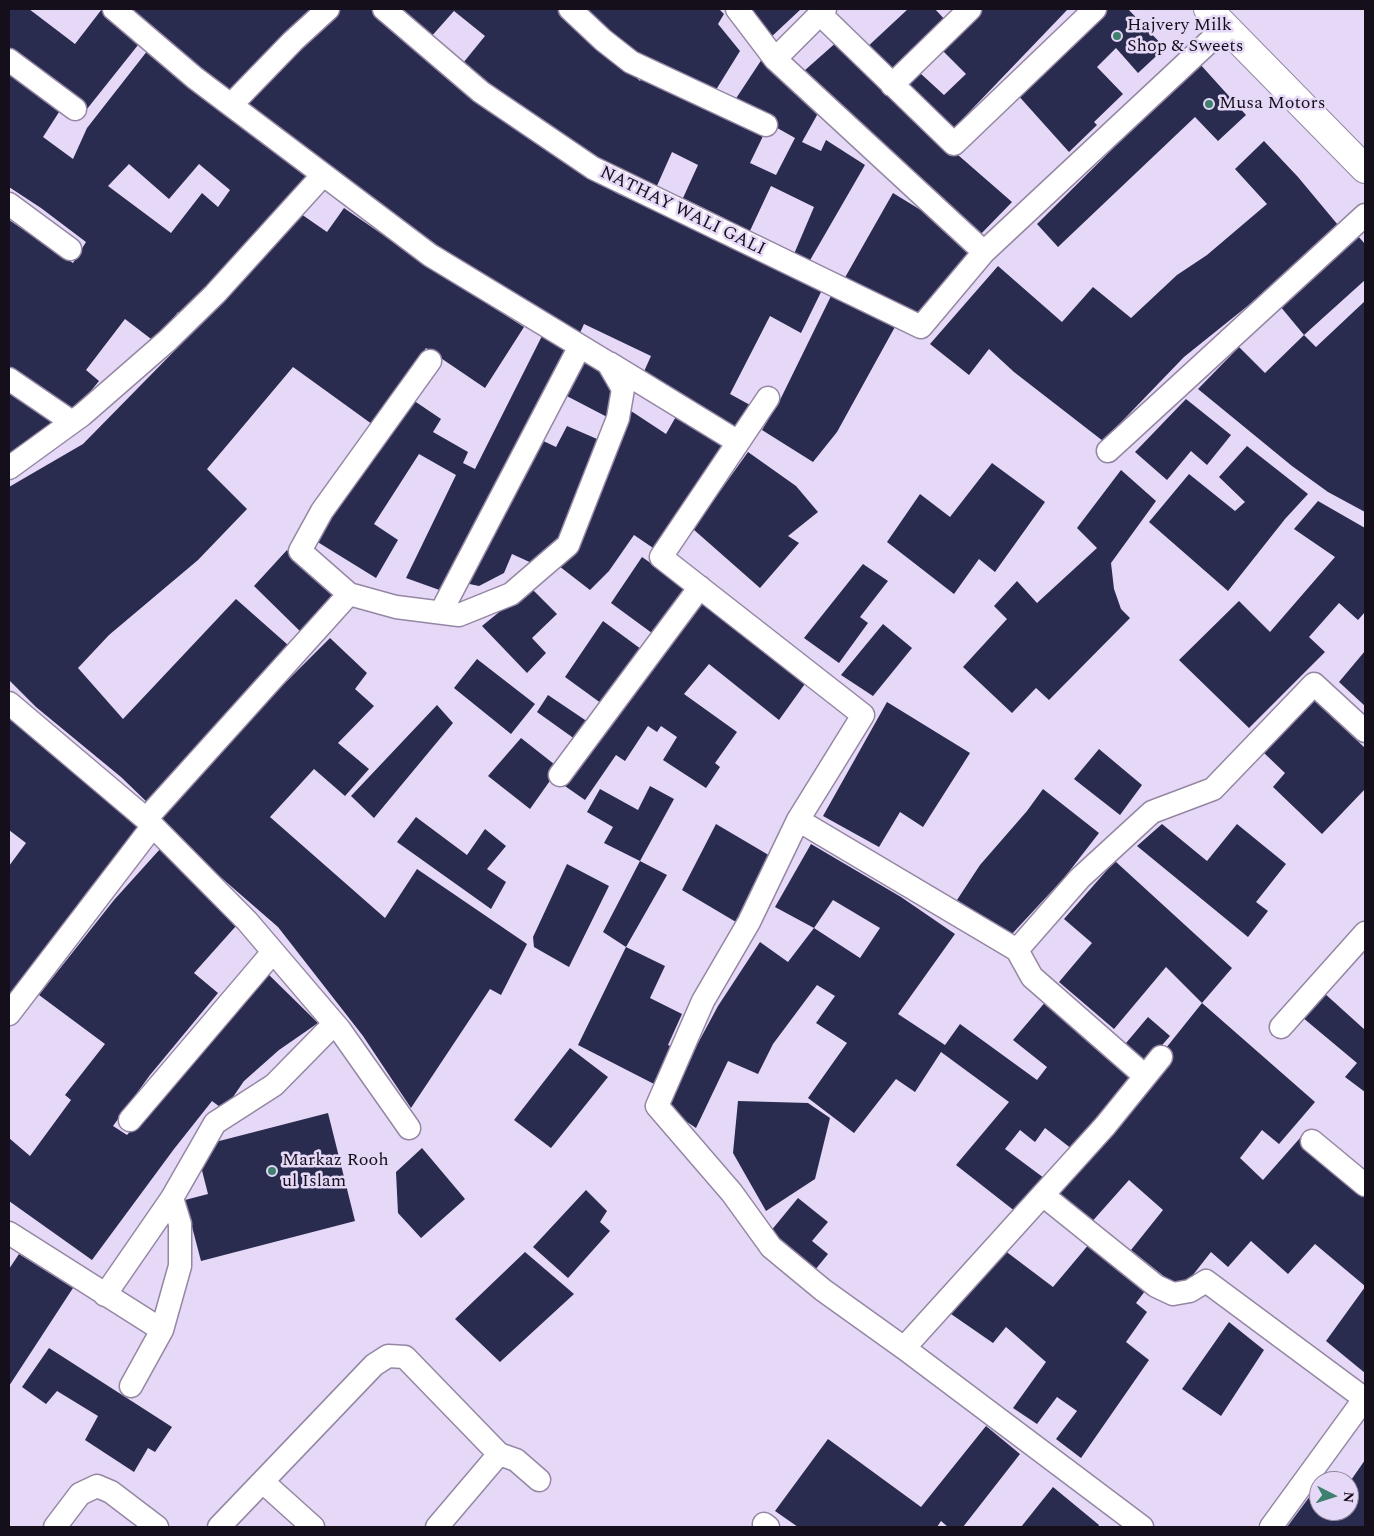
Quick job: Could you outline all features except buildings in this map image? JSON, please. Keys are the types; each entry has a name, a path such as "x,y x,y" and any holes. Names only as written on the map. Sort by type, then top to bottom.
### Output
{"main road":[{"path":"1216,18 1365,169"}],"street":[{"path":"114,9 195,78 430,255 738,442"},
{"path":"231,105 293,41 328,9"},
{"name":"NATHAY WALI GALI","path":"384,9 481,92 593,168 921,327 984,252"},
{"path":"570,9 603,40 631,62 766,126"},
{"path":"737,9 775,59 984,252 1216,18"},
{"path":"892,85 970,9"},
{"path":"775,59 822,12 892,85 954,144 1095,9"},
{"path":"9,60 75,110"},
{"path":"9,468 72,422 168,340 215,294 323,175"},
{"path":"9,204 70,249"},
{"path":"1108,451 1365,215"},
{"path":"441,612 580,346"},
{"path":"430,361 322,511 300,551 349,594 396,608 459,615 511,594 568,545 618,418 623,389 608,363"},
{"path":"9,379 72,422"},
{"path":"768,398 661,557 863,714 798,820 749,922 703,1001 657,1106 732,1193 771,1247 823,1290 904,1348 1142,1527"},
{"path":"560,775 700,587"},
{"path":"9,1014 149,823 349,594"},
{"path":"1017,950 1080,878 1152,812 1213,789 1314,684 1365,731"},
{"path":"9,703 149,823 247,921 334,1024 409,1128"},
{"path":"798,820 1017,950 1032,977 1145,1076"},
{"path":"1282,1027 1365,933"},
{"path":"130,1120 273,952"},
{"path":"105,1295 172,1198 215,1123 274,1086 334,1024"},
{"path":"904,1348 1044,1196 1105,1126 1160,1057"},
{"path":"1312,1141 1365,1185"},
{"path":"1044,1196 1156,1286 1172,1294 1190,1291 1206,1281 1365,1398 1272,1527"},
{"path":"131,1386 162,1330 180,1266 180,1224 172,1198"},
{"path":"12,1242 162,1330"},
{"path":"219,1527 374,1366 388,1356 405,1357 499,1454 516,1460 539,1480"},
{"path":"438,1527 499,1454"},
{"path":"263,1482 313,1527"},
{"path":"55,1527 80,1494 97,1486 111,1492 157,1527"}],"place":[{"name":"Hajvery Milk Shop & Sweets","path":"1117,36"},
{"name":"Musa Motors","path":"1209,104"},
{"name":"Markaz Rooh ul Islam","path":"272,1171"}]}
